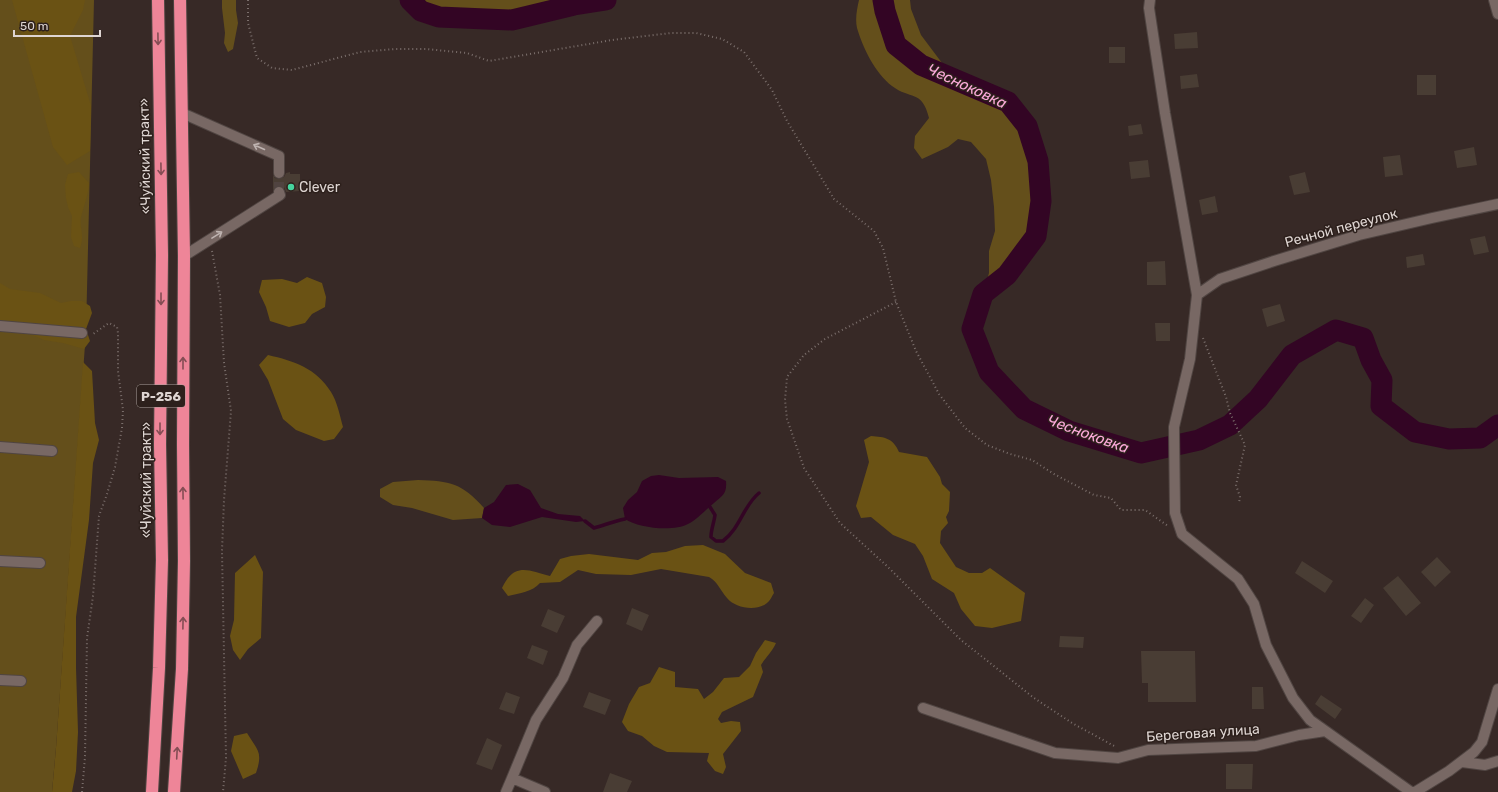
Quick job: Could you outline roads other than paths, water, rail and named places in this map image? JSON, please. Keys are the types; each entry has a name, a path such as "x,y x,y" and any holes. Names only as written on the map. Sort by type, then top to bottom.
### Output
{"highway":[{"name":"«Чуйский тракт»","path":"152,792 159,668 162,560 160,444 162,254 158,0"},
{"name":"Р-256","path":"174,792 182,669 184,561 184,256 180,0"}],"street":[{"path":"1150,0 1149,8 1164,106 1197,295 1190,359 1174,427 1176,513 1182,534 1238,580 1254,604 1266,645 1293,698 1310,720 1411,792"},
{"path":"1494,0 1498,14"},
{"path":"182,113 279,156 280,173"},
{"path":"184,256 280,195 280,192"},
{"name":"Речной переулок","path":"1197,295 1220,280 1288,256 1359,235 1498,204"},
{"path":"0,326 82,333"},
{"path":"0,447 52,451"},
{"path":"0,560 40,563"},
{"path":"506,792 536,720 563,678 577,645 597,621"},
{"path":"0,680 21,682"},
{"path":"1415,792 1462,762 1474,752 1482,742 1498,689"},
{"name":"Береговая улица","path":"922,708 1055,753 1118,758 1148,750 1256,746 1325,731"},
{"path":"1462,762 1485,765 1498,761"},
{"path":"512,778 546,792"}],"waterway":[{"name":"Чесноковка","path":"410,0 421,11 439,17 512,20 574,5 606,0"},
{"name":"Чесноковка","path":"883,0 896,45 921,65 1008,102 1027,126 1038,161 1041,201 1036,236 1007,275 983,294 972,329 989,372 1024,409 1069,431 1141,453 1199,440 1230,425 1258,399 1292,355 1336,330 1363,338 1371,360 1382,380 1381,406 1415,432 1449,439 1480,438 1498,425"},
{"path":"710,507 715,515 711,537 716,541 723,541 734,529 749,504 759,493"},
{"path":"585,521 594,528 625,519"}],"tunnel":[{"path":"279,173 279,192"}],"place":[{"name":"Clever","path":"291,187"}]}
